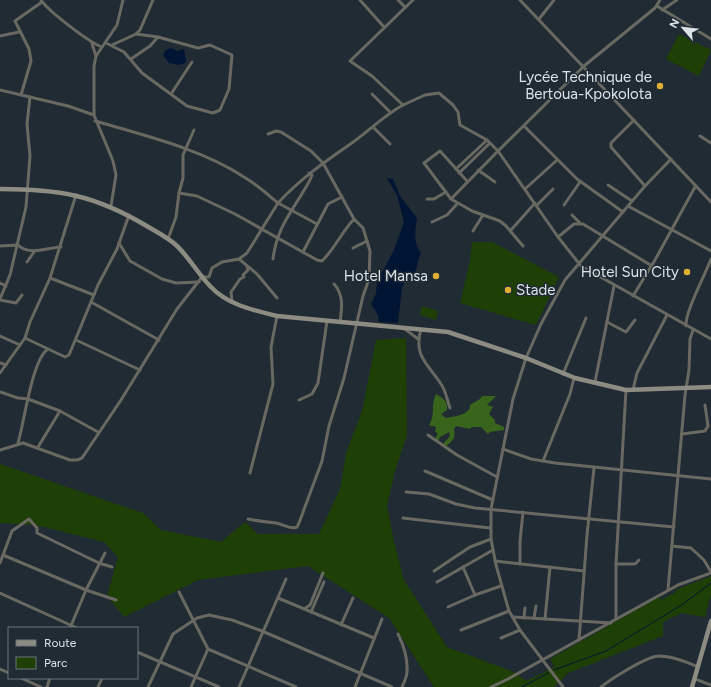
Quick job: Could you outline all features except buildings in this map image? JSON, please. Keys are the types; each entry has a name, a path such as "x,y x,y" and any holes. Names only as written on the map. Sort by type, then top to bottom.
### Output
{"main road":[{"path":"0,189 26,189 76,195 111,206 129,215 168,239 186,255 211,288 232,302 254,310 277,316 448,332 464,336 526,358 574,378 626,390 686,389 711,386"},
{"path":"692,687 711,621"}],"street":[{"path":"111,206 116,175 113,160 95,121 94,66 96,56 117,25 123,0"},
{"path":"112,45 136,34 143,26 152,0"},
{"path":"360,0 384,27"},
{"path":"398,0 405,8"},
{"path":"403,105 372,76 350,61 413,0"},
{"path":"520,0 584,66 671,159 695,187 711,202"},
{"path":"539,20 554,0"},
{"path":"451,199 478,170 525,127 584,66 657,6 660,0"},
{"path":"662,10 677,0"},
{"path":"21,95 31,61 29,49 15,23 16,18 42,1 50,11 80,32 92,44 96,56"},
{"path":"657,6 711,39"},
{"path":"0,36 19,32"},
{"path":"106,43 112,45 131,58 142,73 191,108 217,113 220,110 229,89 233,56 210,45 198,48 158,37 136,34"},
{"path":"131,58 150,46 158,37"},
{"path":"92,44 102,47"},
{"path":"171,94 192,62"},
{"path":"0,90 68,106 94,115"},
{"path":"0,450 18,443 38,447 70,460 77,460 87,451 140,370 177,309 202,277 209,277 210,269 222,262 240,259 251,248 278,203 293,186 323,162 373,127 390,112 425,95 440,93 454,105 458,112 460,125 487,140 498,151 578,263 614,286 692,330 711,339"},
{"path":"372,94 390,112"},
{"path":"22,295 16,304 0,299 6,286 18,245 25,212 30,156 27,124 30,97"},
{"path":"634,120 611,143 610,147 645,186"},
{"path":"95,121 185,150 233,170 245,177 278,203 317,224"},
{"path":"373,127 390,144"},
{"path":"525,127 556,161 580,182 623,212"},
{"path":"168,239 176,217 179,193 183,178 185,150 194,130"},
{"path":"248,519 263,523 277,523 293,528 297,527 300,523 322,461 329,426 342,385 358,324 363,296 370,279 370,251 363,228 354,219 323,162 311,151 281,132 276,131 268,134"},
{"path":"700,136 711,143"},
{"path":"456,169 487,140"},
{"path":"459,173 490,143"},
{"path":"467,181 440,151 424,163 456,204 500,221 510,230 523,246"},
{"path":"563,687 520,630 509,611 501,586 491,540 491,510 513,399 526,358 559,290 578,263 645,186 671,159"},
{"path":"525,189 556,161"},
{"path":"478,170 495,182"},
{"path":"273,259 276,238 291,210 310,180 312,175 309,173"},
{"path":"564,205 580,182"},
{"path":"608,185 632,201"},
{"path":"633,296 652,266 695,187"},
{"path":"510,230 553,189"},
{"path":"427,199 434,199 446,192"},
{"path":"179,193 197,196 317,260 322,261 334,250 344,230 354,219"},
{"path":"0,373 14,356 25,338 30,322 50,278 61,247 76,195"},
{"path":"302,252 328,204 342,197"},
{"path":"432,222 447,215 456,204"},
{"path":"628,206 711,251"},
{"path":"25,338 67,357 119,243 129,215"},
{"path":"473,231 483,215"},
{"path":"572,215 580,223 601,237 652,266"},
{"path":"558,237 574,224 580,223"},
{"path":"353,248 367,241"},
{"path":"119,243 130,261 162,279 176,283 199,282"},
{"path":"0,246 18,245 34,252 61,247"},
{"path":"27,262 34,252"},
{"path":"240,259 257,274 277,298"},
{"path":"686,326 690,309 711,259"},
{"path":"232,302 231,292 248,270 248,267 245,264"},
{"path":"50,278 94,295"},
{"path":"0,283 6,286"},
{"path":"334,284 341,296 342,309 340,322"},
{"path":"595,382 614,286"},
{"path":"91,302 159,340"},
{"path":"633,390 637,373 667,315"},
{"path":"250,473 273,384 271,347 277,316"},
{"path":"563,374 586,318"},
{"path":"607,322 626,332 635,320"},
{"path":"299,400 312,394 318,383 327,321"},
{"path":"403,327 418,339"},
{"path":"421,329 418,339 418,348 430,372 442,385 450,408"},
{"path":"668,590 692,330"},
{"path":"0,336 20,345"},
{"path":"76,340 140,370"},
{"path":"18,443 28,399 40,357 48,349"},
{"path":"0,363 6,365"},
{"path":"543,461 570,394 574,378"},
{"path":"616,618 616,564 626,390"},
{"path":"0,392 18,398 28,399 60,411 98,432"},
{"path":"682,434 705,432 708,426 705,405"},
{"path":"38,447 60,411"},
{"path":"428,435 457,455 498,477"},
{"path":"503,449 515,454 543,461 594,468 622,469 711,479"},
{"path":"579,640 594,468"},
{"path":"426,471 493,500"},
{"path":"406,492 429,494 468,507 674,527"},
{"path":"520,564 520,541 523,512"},
{"path":"403,518 490,528"},
{"path":"0,563 12,531 28,519 37,528 37,533 99,563 112,567"},
{"path":"434,571 470,547 491,540"},
{"path":"491,687 543,660 668,590 711,573 704,560 691,548 672,546"},
{"path":"437,582 493,550"},
{"path":"0,593 70,627 86,590 105,553"},
{"path":"3,554 86,590 116,600"},
{"path":"616,564 635,564 639,560"},
{"path":"495,561 584,571"},
{"path":"463,567 475,595"},
{"path":"545,619 550,567"},
{"path":"304,609 310,605 323,573"},
{"path":"239,687 262,631 286,579"},
{"path":"311,612 324,582"},
{"path":"448,607 475,595 501,586"},
{"path":"179,592 208,650 296,687"},
{"path":"278,598 374,638"},
{"path":"341,625 353,598"},
{"path":"534,618 536,606"},
{"path":"524,618 525,608"},
{"path":"461,630 509,611"},
{"path":"148,687 173,634 193,620 209,615 222,617 262,631 392,687"},
{"path":"512,617 610,623"},
{"path":"355,687 382,619"},
{"path":"501,638 520,630"},
{"path":"398,634 404,646 407,660 407,673 402,687"},
{"path":"192,687 208,650"},
{"path":"138,652 219,687"},
{"path":"601,687 615,675 656,656 672,658 698,667"},
{"path":"23,679 41,687"},
{"path":"695,679 711,685"}],"green space":[{"path":"679,34 711,50 699,76 666,59"},
{"name":"Stade","path":"472,242 492,242 559,277 536,325 460,303 470,261"},
{"path":"422,306 438,311 436,320 420,315"},
{"path":"406,338 407,435 395,471 387,506 394,542 404,580 447,647 514,672 526,681 555,667 550,659 659,597 661,600 676,592 675,590 711,576 711,595 705,617 681,613 663,622 663,636 568,673 554,687 434,687 389,618 308,566 198,580 124,617 107,596 118,557 104,542 36,525 0,523 0,464 143,513 161,530 221,542 245,522 258,534 319,534 340,489 346,453 362,411 376,340"},
{"path":"436,394 443,398 446,402 447,410 441,414 446,418 465,413 470,408 470,405 482,396 496,396 487,405 493,407 489,414 495,420 495,423 504,427 504,430 490,432 488,434 481,427 472,427 470,429 456,426 454,429 455,435 453,439 446,446 443,444 450,436 449,432 440,437 438,441 435,439 438,433 435,432 436,427 429,425 432,418 433,403"}],"water":[{"path":"171,48 177,51 184,49 186,60 185,63 179,65 169,63 163,55 166,50"},
{"path":"387,178 393,179 400,196 417,218 415,232 416,241 418,249 421,253 414,275 406,278 402,288 398,323 379,322 378,315 371,304 376,294 377,282 394,250 404,222 397,195"}],"waterway":[{"path":"554,670 606,651 683,604 711,583"},
{"path":"522,687 548,673"}],"place":[{"name":"Lycée Technique de Bertoua-Kpokolota","path":"660,86"},
{"name":"Hotel Sun City","path":"687,272"},
{"name":"Hotel Mansa","path":"436,276"},
{"name":"Stade","path":"508,290"}]}
